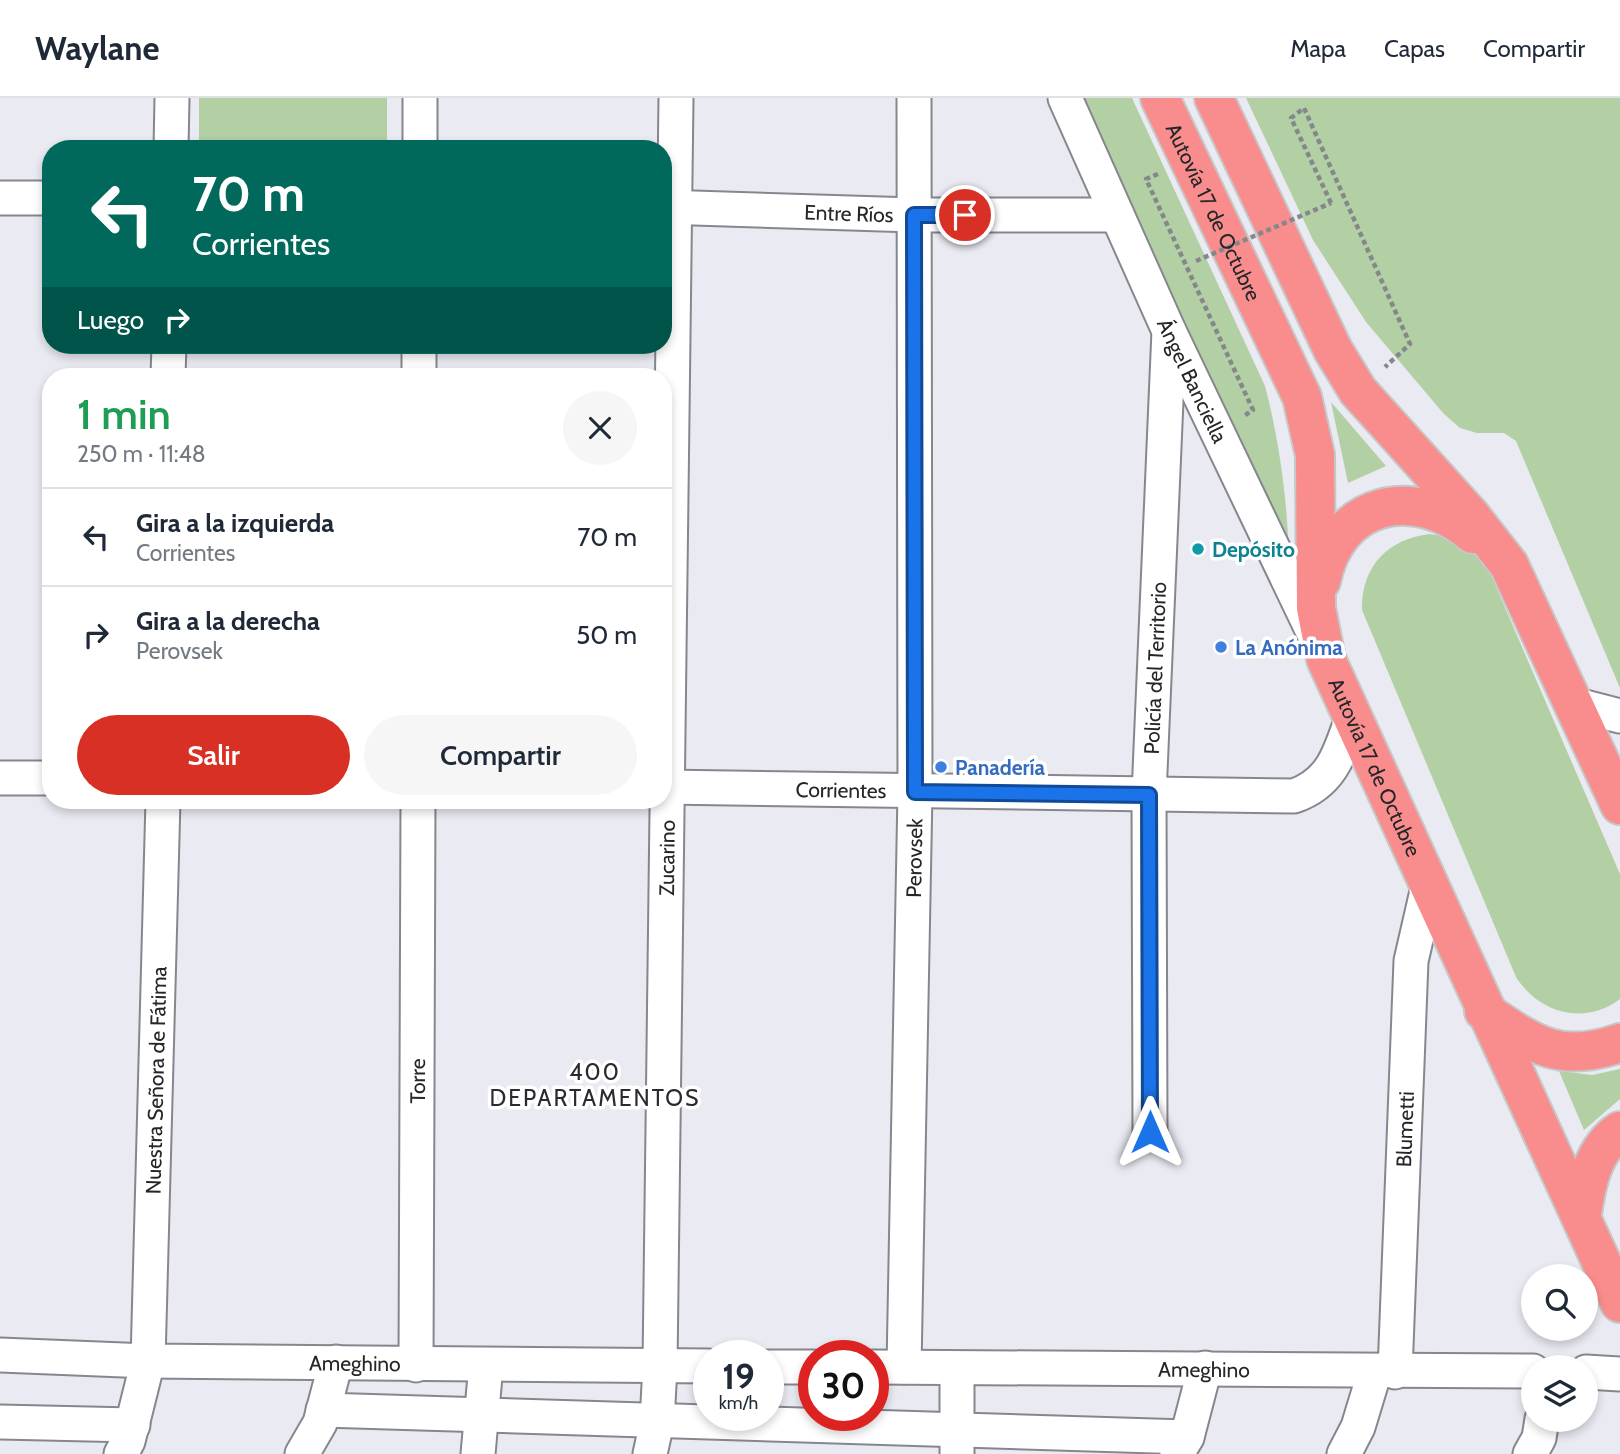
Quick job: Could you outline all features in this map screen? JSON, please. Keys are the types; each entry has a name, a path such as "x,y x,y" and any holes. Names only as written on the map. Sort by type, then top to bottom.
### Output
{"highway":[{"name":"Autovía 17 de Octubre","path":"1160,98 1302,397 1315,455 1316,608 1326,659 1484,1011 1582,1214 1620,1303"},
{"path":"1214,98 1333,350 1358,391 1470,515 1509,565 1620,805"},
{"path":"1316,608 1325,562 1345,529 1366,515 1391,507 1410,503 1434,510 1466,528 1509,565"},
{"path":"1484,1011 1520,1035 1565,1054 1592,1053 1620,1043"},
{"path":"1582,1214 1586,1179 1598,1156 1620,1131"}],"street":[{"path":"171,140 172,98"},
{"path":"420,98 420,140"},
{"name":"Zucarino","path":"672,160 676,98"},
{"name":"Perovsek","path":"889,1367 915,792 914,98"},
{"name":"Ángel Banciella","path":"1065,98 1169,331 1326,659"},
{"path":"0,198 42,198"},
{"name":"Entre Ríos","path":"672,207 914,215 1117,215"},
{"name":"Policía del Territorio","path":"1150,1132 1149,795 1169,331"},
{"path":"1573,704 1620,716"},
{"name":"Corrientes","path":"672,787 1294,796 1310,790 1328,776 1339,758 1352,718"},
{"path":"0,778 42,778"},
{"name":"Nuestra Señora de Fátima","path":"127,1439 148,1361 163,809"},
{"name":"Torre","path":"416,1365 418,809"},
{"name":"Zucarino","path":"650,1454 657,1422 660,1366 665,809"},
{"name":"Blumetti","path":"1343,1454 1385,1371 1411,961 1428,887"},
{"name":"Ameghino","path":"0,1355 148,1361 693,1366"},
{"path":"302,1454 320,1423 336,1362"},
{"path":"478,1454 486,1365"},
{"name":"Ameghino","path":"889,1367 1521,1371"},
{"path":"323,1410 657,1422 957,1441 1182,1446 1205,1368"},
{"path":"957,1369 957,1441"},
{"path":"1598,1373 1620,1374"},
{"path":"0,1422 127,1439"},
{"path":"1530,1454 1540,1432"}],"path":[{"path":"1191,248 1196,261 1331,203 1291,118 1304,108 1410,344 1358,391"},
{"path":"1165,185 1160,173 1146,179 1253,410 1217,434"}],"green space":[{"path":"199,98 387,98 387,140 199,140"},
{"path":"1082,98 1132,98 1265,386 1282,472 1289,558"},
{"path":"1246,98 1620,98 1620,688 1516,441 1504,433 1477,433 1460,428 1444,414 1366,322 1313,240"},
{"path":"1331,402 1386,466 1348,483"},
{"path":"1430,534 1462,544 1487,566 1620,874 1620,999 1592,1012 1563,1012 1550,1007 1537,999 1516,977 1362,610 1366,580 1380,557 1402,542"},
{"path":"1620,1069 1620,1099 1584,1130 1559,1071 1592,1075"}],"place":[{"name":"Depósito","path":"1198,549"},
{"name":"La Anónima","path":"1221,647"},
{"name":"Panadería","path":"941,767"}],"district":[{"name":"400 DEPARTAMENTOS","path":"595,1085"}],"route":[{"path":"965,215 914,215 915,792 1149,795 1150,1132"}]}
